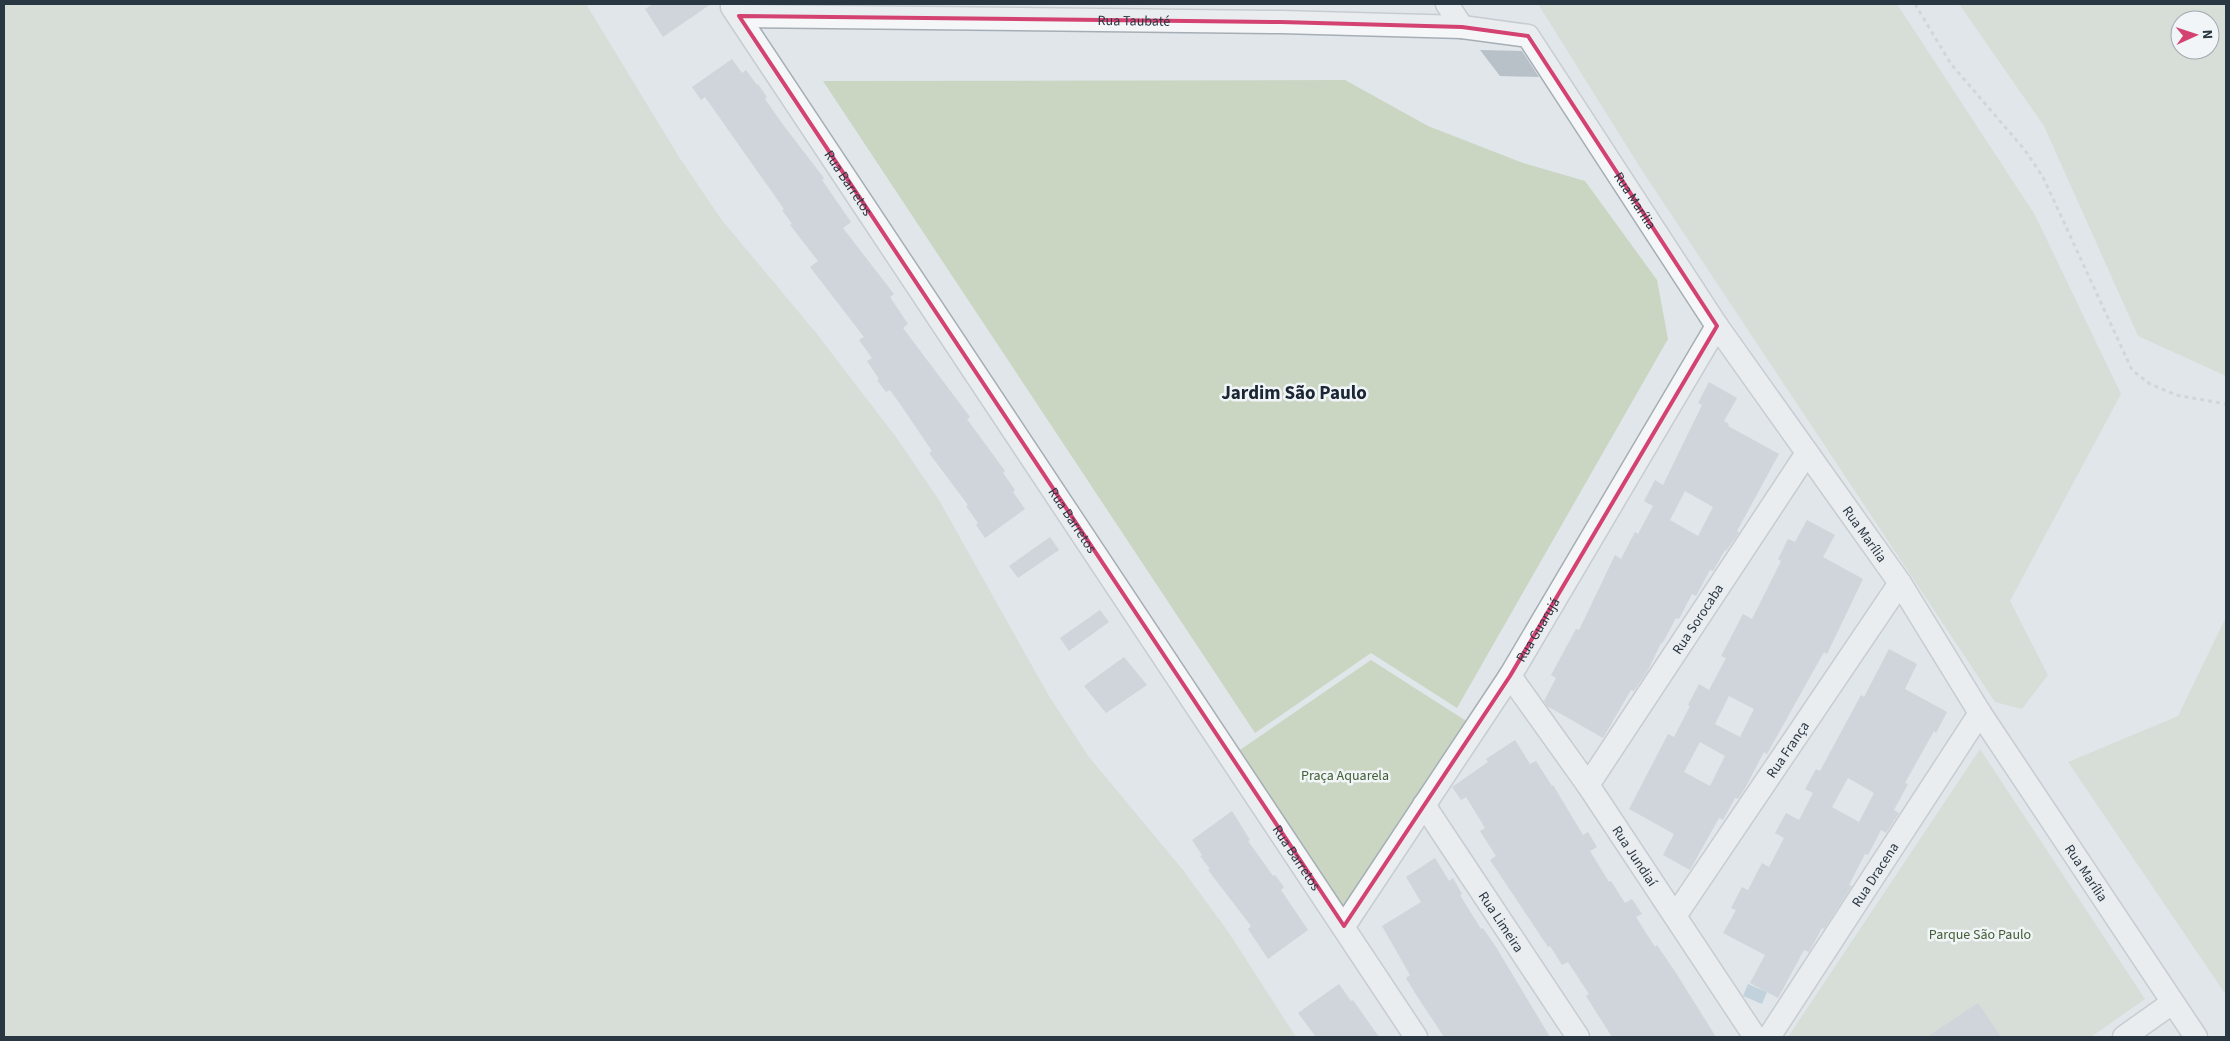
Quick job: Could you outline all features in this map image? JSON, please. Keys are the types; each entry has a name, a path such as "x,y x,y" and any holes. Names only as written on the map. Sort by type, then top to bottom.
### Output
{"street":[{"path":"1447,4 1462,27"},
{"name":"Rua Taubaté","path":"735,10 1276,13 1462,27 1528,36"},
{"name":"Rua Barretos","path":"735,10 1416,1037"},
{"name":"Rua Marília","path":"1528,36 1717,326 1900,583 1980,713 2196,1037"},
{"name":"Rua Guarujá","path":"1344,926 1510,676 1717,326"},
{"name":"Rua Sorocaba","path":"1588,784 1808,452"},
{"name":"Rua França","path":"1675,916 1900,583"},
{"name":"Rua Jundiaí","path":"1510,676 1588,784 1755,1037"},
{"name":"Rua Dracena","path":"1769,1037 1980,713"},
{"name":"Rua Limeira","path":"1424,805 1578,1037"},
{"path":"2124,1037 2172,1003"}],"path":[{"path":"1915,4 1951,64 2024,149 2043,177 2132,370 2150,384 2176,395 2226,404"}],"highlighted area":[{"path":"739,16 1281,22 1462,27 1528,36 1717,326 1510,676 1344,926"}],"green space":[{"path":"4,4 586,4 679,157 721,219 817,334 896,437 939,500 1049,696 1089,757 1183,870 1227,930 1296,1037 4,1037"},
{"path":"1538,4 1897,4 2035,215 2121,394 2010,601 2048,675 2022,709 1995,702 1641,169"},
{"path":"1959,4 2226,4 2226,376 2138,336 2044,126"},
{"path":"1345,80 1428,126 1523,163 1585,181 1657,280 1668,339 1457,708 1371,653 1255,733 823,81"},
{"path":"2226,617 2226,995 2068,762 2178,716"},
{"name":"Praça Aquarela","path":"1371,660 1474,726 1344,922 1234,754"},
{"name":"Parque São Paulo","path":"1980,749 2145,999 2091,1037 1788,1037"}],"water":[{"path":"1748,984 1767,992 1762,1004 1743,996"}],"building":[{"path":"653,4 711,4 663,37 645,9"},
{"path":"1480,50 1522,51 1539,77 1500,76"},
{"path":"732,59 742,73 746,70 758,84 767,97 765,99 824,178 822,180 851,222 843,228 894,294 890,297 908,324 903,328 970,417 967,419 1005,471 1003,473 1015,490 1013,492 1025,509 985,538 976,525 978,523 966,506 968,505 929,453 932,451 900,404 890,390 886,392 877,380 879,379 867,361 872,358 859,340 864,337 810,267 818,261 790,225 792,224 782,210 784,209 705,97 701,100 692,87"},
{"path":"1709,382 1737,398 1724,421 1729,424 1728,426 1779,454 1737,531 1739,532 1736,537 1725,550 1713,571 1710,570 1696,596 1692,594 1679,619 1676,618 1647,672 1634,691 1631,690 1603,738 1547,706 1544,701 1556,678 1551,675 1576,629 1579,630 1615,555 1621,559 1635,532 1638,534 1653,506 1644,501 1655,480 1663,485 1702,405 1698,403","holes":["1685,491 1713,507 1698,536 1670,520"]},
{"path":"1807,520 1835,535 1823,557 1863,579 1827,654 1824,652 1767,754 1764,752 1744,790 1738,799 1735,798 1723,820 1719,818 1690,870 1663,855 1674,834 1629,809 1668,734 1674,737 1699,684 1709,690 1726,658 1721,656 1743,614 1752,619 1781,561 1778,559 1788,539 1795,542","holes":["1729,696 1754,709 1740,737 1715,724","1700,742 1725,756 1710,786 1684,772"]},
{"path":"1050,537 1059,550 1018,578 1009,566"},
{"path":"1100,610 1109,622 1069,651 1060,638"},
{"path":"1889,649 1917,664 1905,689 1947,712 1936,733 1934,731 1905,783 1908,784 1894,810 1899,813 1886,833 1881,830 1868,855 1865,854 1849,885 1852,886 1824,929 1822,928 1809,952 1804,950 1778,998 1750,983 1765,955 1723,933 1736,910 1731,908 1742,887 1748,890 1762,863 1769,867 1784,838 1775,833 1786,813 1799,820 1813,793 1805,789 1816,769 1820,771 1861,695 1864,697","holes":["1848,778 1874,793 1859,822 1832,807"]},
{"path":"1124,657 1147,685 1106,713 1084,686"},
{"path":"1515,740 1530,764 1536,761 1583,835 1588,832 1597,847 1590,851 1609,882 1611,881 1625,903 1632,899 1642,914 1636,917 1655,947 1657,945 1676,973 1716,1037 1612,1037 1586,996 1589,994 1568,962 1562,965 1550,946 1548,947 1490,860 1496,856 1480,831 1485,828 1466,797 1461,800 1452,787 1488,762 1486,759"},
{"path":"1232,811 1250,840 1248,841 1273,876 1275,875 1284,887 1281,890 1308,930 1268,959 1248,929 1251,926 1208,870 1210,869 1200,856 1202,855 1192,840"},
{"path":"1435,858 1449,881 1453,878 1462,894 1460,895 1481,929 1483,928 1496,947 1550,1037 1444,1037 1415,993 1406,978 1410,975 1382,926 1421,902 1406,877"},
{"path":"1339,984 1351,1001 1353,1000 1379,1037 1316,1037 1298,1013"},
{"path":"1978,1003 2001,1037 1927,1037"}],"district":[{"name":"Jardim São Paulo","path":"1294,392"}]}
